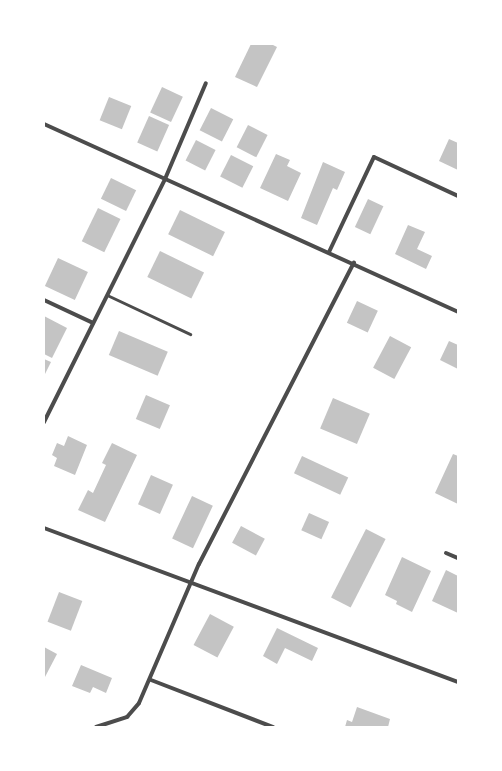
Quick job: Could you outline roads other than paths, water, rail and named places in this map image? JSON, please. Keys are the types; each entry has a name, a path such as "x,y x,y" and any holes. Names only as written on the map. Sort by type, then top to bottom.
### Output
{"street":[{"path":"44,422 165,179 206,83"},
{"path":"44,124 354,263 458,312"},
{"path":"329,252 374,157 458,196"},
{"path":"96,727 118,722 132,714 151,680 191,582 354,263"},
{"path":"44,300 93,323"},
{"path":"44,528 458,682"},
{"path":"446,553 458,558"},
{"path":"151,680 273,727"}],"lane":[{"path":"107,295 190,334"}]}
